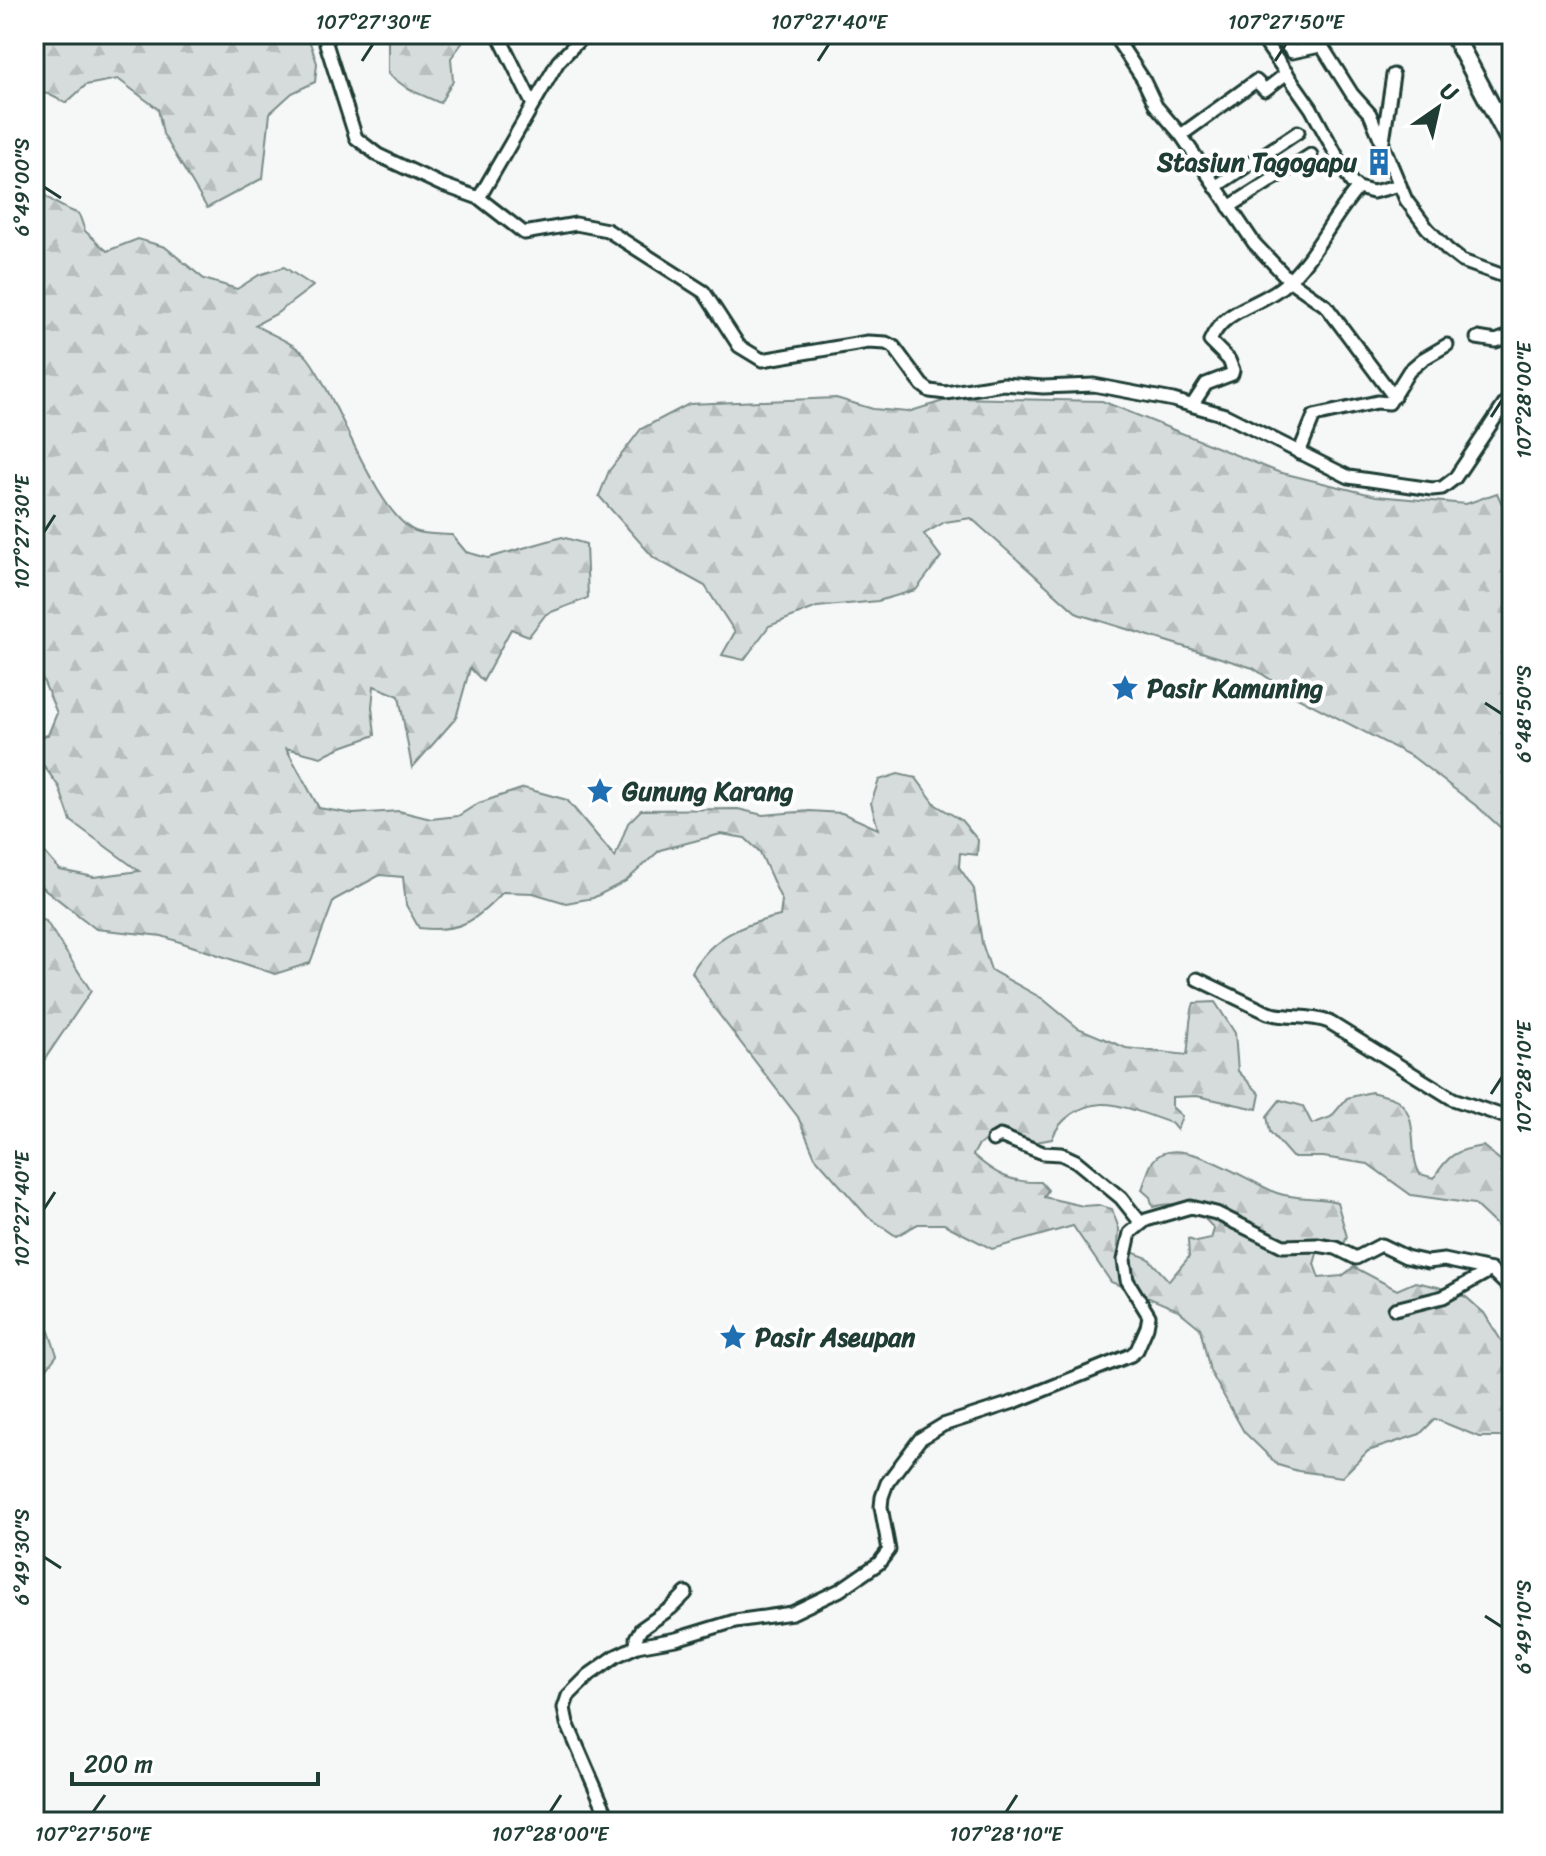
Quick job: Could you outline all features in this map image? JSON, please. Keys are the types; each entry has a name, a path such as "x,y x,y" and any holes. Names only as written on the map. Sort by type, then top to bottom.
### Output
{"highway":[{"path":"1453,34 1512,145"}],"street":[{"path":"323,34 356,138 361,144 403,167 479,198 524,233 576,224 599,227 617,236 704,292 739,346 762,360 868,342 886,343 898,350 922,385 930,391 946,393 1003,384 1043,387 1094,385 1193,404 1225,415 1349,477 1442,488 1455,478 1512,393"},
{"path":"498,34 532,103"},
{"path":"479,198 564,53 585,34"},
{"path":"1113,34 1143,79 1156,106 1181,135 1254,243 1289,280 1326,306 1394,397"},
{"path":"1259,34 1311,108 1351,182 1358,188 1373,192 1400,185"},
{"path":"1278,36 1287,48 1296,52 1320,46 1323,48 1352,94 1370,114 1406,200 1448,250 1477,268 1512,279"},
{"path":"1181,135 1256,81 1265,90 1287,73"},
{"path":"1383,142 1393,75"},
{"path":"1215,187 1298,132"},
{"path":"1229,207 1311,155"},
{"path":"1193,404 1206,384 1232,374 1229,360 1210,341 1213,332 1228,316 1274,292 1289,280 1358,188"},
{"path":"1477,338 1496,341 1512,335"},
{"path":"1299,453 1314,416 1377,402 1387,404 1409,371 1447,345"},
{"path":"1197,979 1268,1013 1317,1017 1329,1022 1453,1099 1512,1119"},
{"path":"993,1140 1000,1136 1043,1153 1061,1154 1076,1161 1121,1198 1141,1223"},
{"path":"610,1822 580,1756 564,1708 568,1696 589,1675 637,1646 676,1639 735,1621 792,1613 840,1590 879,1563 889,1550 882,1497 887,1483 920,1439 943,1425 1014,1402 1131,1355 1137,1350 1149,1316 1127,1280 1124,1260 1130,1233 1141,1223 1191,1207 1216,1213 1283,1246 1336,1248 1356,1258 1381,1245 1406,1257 1428,1262 1444,1260 1491,1270 1512,1290"},
{"path":"1395,1309 1443,1297 1491,1270"},
{"path":"637,1646 636,1638 641,1629 686,1593"}],"green space":[{"path":"34,34 307,34 317,63 315,82 292,93 270,113 263,178 207,208 163,134 158,109 118,79 86,85 66,103 48,94 34,92"},
{"path":"388,34 463,34 463,42 451,58 453,81 440,103 408,89 388,74"},
{"path":"34,183 54,202 79,214 85,231 107,251 138,239 165,247 204,279 237,289 259,275 284,267 313,286 276,314 255,325 308,358 385,501 400,520 415,531 452,535 466,552 488,558 562,537 586,544 588,598 546,614 529,636 511,629 483,681 470,668 456,718 412,768 399,696 374,686 372,707 375,735 321,757 286,748 319,808 353,814 399,811 431,819 458,816 479,803 524,788 567,800 615,857 628,823 641,810 738,809 763,815 810,811 842,813 878,829 871,803 879,780 898,774 916,778 936,805 961,820 978,840 977,855 960,853 959,867 974,889 982,943 991,970 1043,999 1078,1028 1126,1048 1187,1055 1194,1003 1215,1002 1235,1033 1238,1071 1260,1094 1257,1109 1197,1096 1172,1097 1172,1107 1182,1116 1177,1130 1171,1123 1127,1108 1094,1105 1078,1110 1065,1119 1052,1139 1036,1142 1000,1129 978,1146 973,1155 1004,1176 1041,1182 1048,1190 1044,1197 1112,1209 1119,1229 1118,1247 1148,1258 1169,1281 1189,1257 1188,1239 1197,1242 1211,1239 1214,1229 1202,1216 1179,1205 1153,1207 1150,1197 1142,1190 1153,1161 1164,1153 1178,1151 1195,1155 1284,1195 1337,1202 1347,1237 1343,1246 1321,1240 1314,1264 1319,1278 1342,1276 1354,1267 1397,1290 1415,1282 1466,1297 1484,1313 1512,1358 1512,1437 1479,1437 1435,1419 1420,1434 1368,1451 1342,1477 1278,1465 1244,1432 1210,1371 1200,1328 1178,1310 1111,1282 1073,1226 992,1249 944,1224 918,1224 896,1236 867,1216 815,1157 798,1117 714,1008 692,972 709,950 729,934 780,916 782,901 760,852 745,838 721,834 660,850 626,881 593,898 566,903 533,893 503,892 466,923 446,929 419,928 406,905 403,877 380,875 334,900 310,963 275,974 162,936 96,929 41,886 34,869 34,852 41,848 60,870 94,877 139,871 71,821 59,787 34,752 34,738 48,735 57,713 34,659"},
{"path":"836,398 873,409 908,412 953,398 1102,401 1278,472 1376,496 1466,504 1497,493 1512,526 1512,838 1413,757 1297,697 1253,668 1078,614 971,518 945,522 924,534 941,557 916,590 878,601 817,607 769,626 744,660 722,655 735,632 705,586 654,558 599,496 609,471 641,429 689,404"},
{"path":"34,917 46,921 91,991 34,1075"},
{"path":"1371,1092 1397,1100 1404,1107 1409,1116 1414,1156 1420,1174 1434,1178 1454,1155 1483,1146 1500,1160 1512,1177 1512,1247 1495,1224 1474,1204 1411,1195 1368,1164 1323,1157 1292,1157 1270,1132 1267,1116 1280,1100 1303,1106 1312,1124 1331,1117 1347,1098"},
{"path":"34,1299 41,1308 57,1355 34,1385"}],"place":[{"name":"Stasiun Tagogapu","path":"1379,162"},
{"name":"Pasir Kamuning","path":"1125,688"},
{"name":"Gunung Karang","path":"600,791"},
{"name":"Pasir Aseupan","path":"733,1337"}]}
